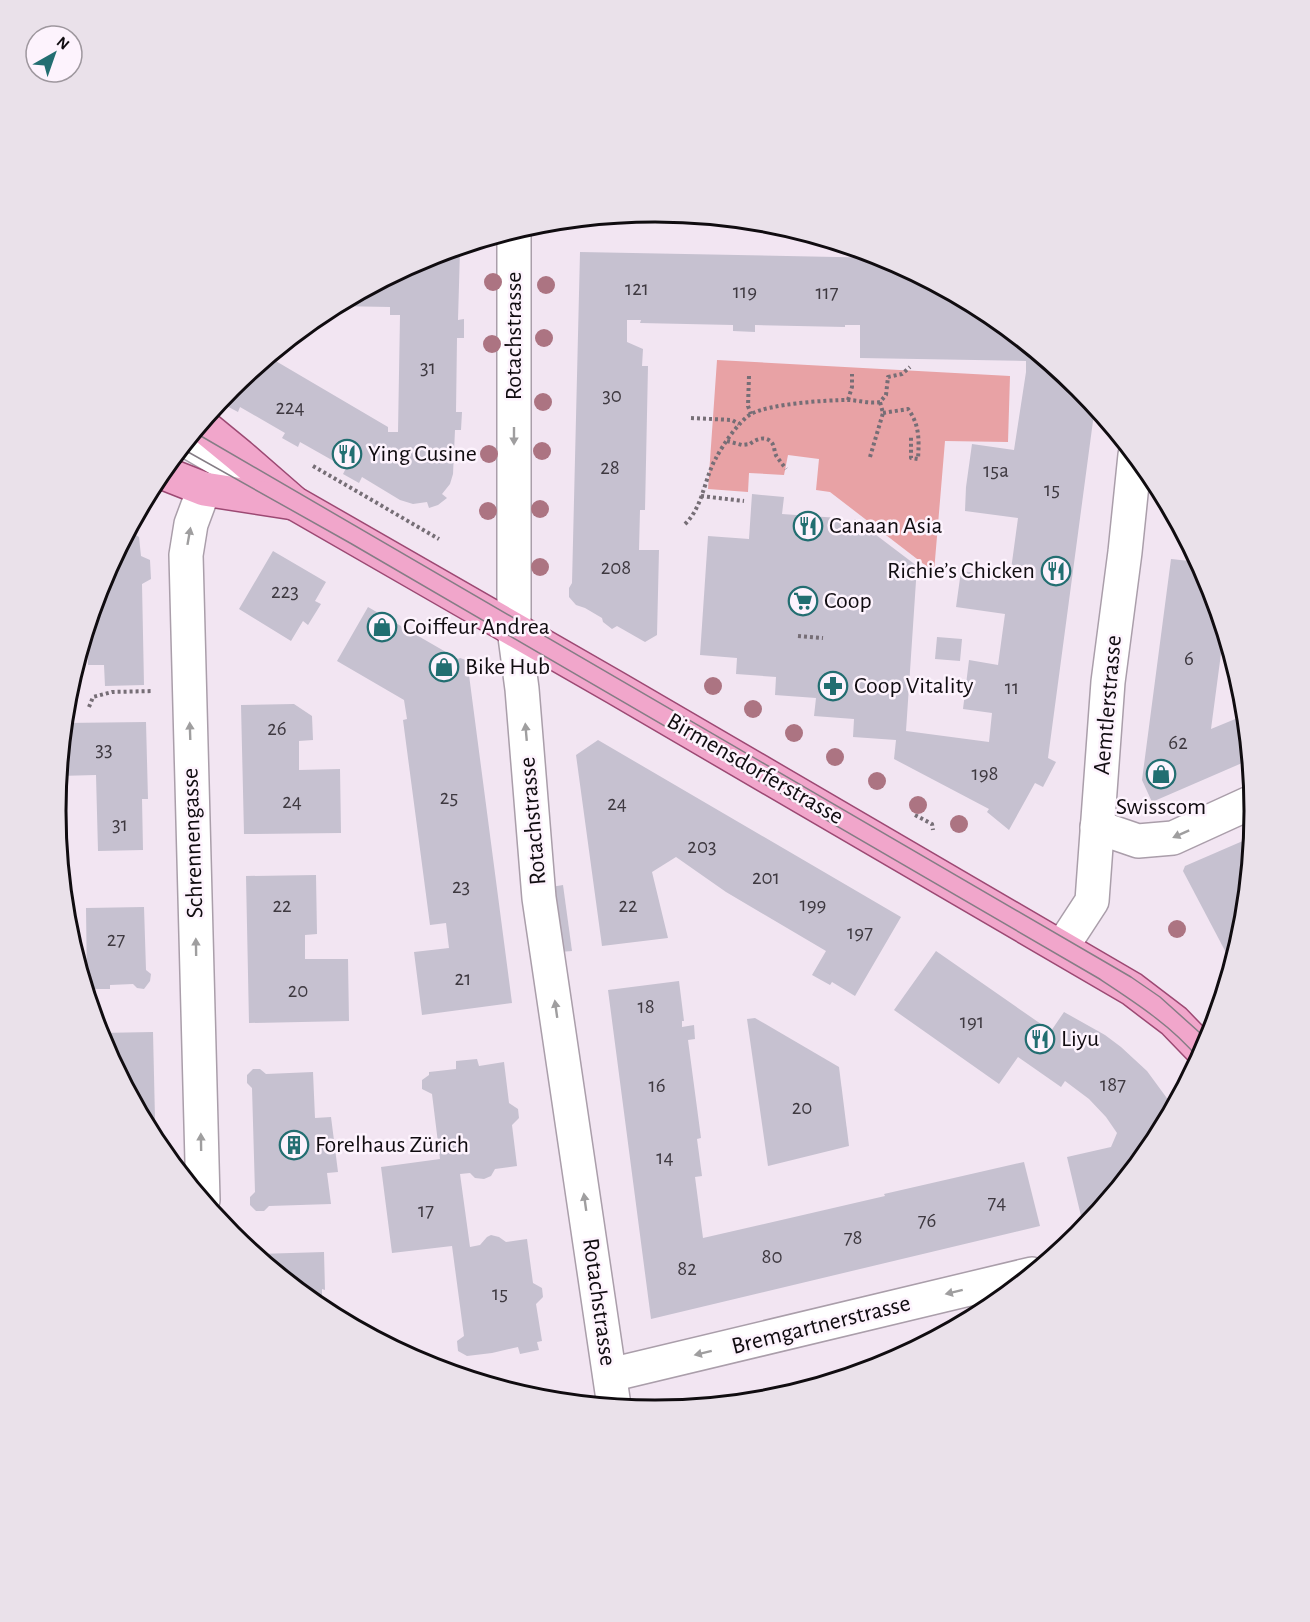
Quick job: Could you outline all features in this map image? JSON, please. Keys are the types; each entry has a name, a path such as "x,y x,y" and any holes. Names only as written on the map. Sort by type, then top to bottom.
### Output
{"main road":[{"name":"Birmensdorferstrasse","path":"207,429 294,503 1062,947 1132,989 1174,1021 1196,1043"},
{"name":"Birmensdorferstrasse","path":"171,476 204,489 294,503"}],"street":[{"name":"Rotachstrasse","path":"514,239 514,629 522,688 539,898 612,1391"},
{"name":"Birmensdorferstrasse","path":"194,445 294,503"},
{"name":"Aemtlerstrasse","path":"1062,947 1092,901 1108,682 1134,468"},
{"name":"Schrennengasse","path":"203,1188 186,555 191,524 204,489"},
{"path":"1097,827 1138,841 1173,838 1244,806"},
{"name":"Bremgartnerstrasse","path":"612,1391 1012,1280"}],"path":[{"path":"880,402 886,395 888,377 902,374 910,367"},
{"path":"848,400 852,387 852,374"},
{"path":"749,376 748,406 751,414"},
{"path":"686,524 694,517 716,458 739,424 751,414 770,408 848,400 880,402"},
{"path":"870,457 884,413 880,402"},
{"path":"884,413 908,409 912,414 920,435 918,459 910,458 911,436"},
{"path":"691,418 732,420 739,424"},
{"path":"727,441 742,445 762,438 767,440 772,444 775,455 786,469"},
{"path":"701,496 744,501"},
{"path":"798,636 824,638"},
{"path":"89,706 93,697 112,692 158,691"}],"shaded area":[{"path":"717,360 1010,376 1008,442 945,441 934,572 830,492 816,490 819,459 788,455 784,475 749,473 748,492 708,489"}],"building":[{"path":"580,252 855,257 916,283 982,321 1043,368 1093,418 1048,758 1056,762 1043,787 1035,783 1009,830 987,812 989,809 894,759 896,740 853,737 854,719 814,716 816,698 775,695 776,677 736,674 737,658 700,655 708,536 749,539 752,494 784,497 782,514 839,518 849,526 855,519 917,566 906,731 989,742 992,713 963,709 969,660 998,665 1005,614 956,607 961,571 1010,577 1018,518 965,511 966,487 972,444 1014,450 1026,361 860,358 860,325 845,325 845,327 755,325 755,332 733,331 733,325 640,323 641,320 627,320 627,342 643,349 642,366 648,366 645,510 640,510 639,550 659,550 657,635 645,642 617,626 612,629 603,622 602,618 576,605 569,597 569,588 572,583"},
{"path":"460,255 458,320 464,319 464,338 457,338 456,412 462,412 461,430 455,430 453,474 450,484 442,494 447,498 429,508 427,502 413,504 400,500 362,477 359,483 343,474 346,468 300,442 298,447 282,438 285,433 240,407 238,412 228,407 276,361 388,427 388,432 398,432 400,315 390,315 390,307 352,306 394,283"},
{"path":"135,535 139,537 141,556 150,560 151,579 142,584 144,685 105,686 104,665 88,665 88,653 97,622"},
{"path":"273,551 326,582 315,601 321,604 308,625 303,621 291,641 239,609"},
{"path":"1171,559 1188,561 1213,622 1221,650 1211,729 1237,718 1242,763 1152,802 1142,780"},
{"path":"368,607 458,659 466,660 471,667 469,675 512,1003 422,1015 414,952 449,948 446,923 430,925 403,720 407,719 404,700 337,661"},
{"path":"937,637 962,639 960,661 935,659"},
{"path":"294,704 312,716 313,740 299,741 299,770 340,769 341,833 244,834 241,705"},
{"path":"146,722 148,799 142,799 143,850 98,851 96,775 67,776 73,723"},
{"path":"598,740 901,917 855,996 832,982 830,985 812,975 826,951 726,892 676,857 652,872 668,938 602,946 576,755"},
{"path":"1243,841 1239,888 1226,953 1183,871 1185,866"},
{"path":"316,875 317,934 305,935 305,959 348,959 349,1021 249,1023 246,876"},
{"path":"563,885 572,951 560,952 551,887"},
{"path":"144,907 146,970 151,974 150,981 144,989 137,988 133,984 110,985 110,989 94,989 87,966 86,908"},
{"path":"936,951 1051,1031 1064,1012 1105,1035 1147,1071 1168,1100 1122,1170 1081,1216 1067,1157 1111,1147 1117,1133 1106,1117 1089,1099 1065,1081 1061,1087 1018,1057 999,1084 894,1010"},
{"path":"679,981 684,1021 682,1021 682,1027 694,1025 695,1039 688,1040 701,1138 697,1139 702,1176 695,1177 703,1238 1024,1162 1040,1226 651,1319 608,990"},
{"path":"755,1018 839,1067 849,1146 768,1166 747,1019"},
{"path":"153,1032 155,1119 145,1106 127,1072 110,1033"},
{"path":"477,1059 479,1066 504,1062 509,1103 518,1109 519,1118 512,1125 517,1166 495,1169 491,1176 484,1179 475,1178 470,1173 460,1174 470,1247 480,1245 491,1235 506,1242 527,1239 533,1283 542,1288 543,1297 536,1304 542,1341 537,1342 539,1350 520,1354 518,1347 467,1356 458,1351 457,1341 464,1336 452,1246 392,1253 381,1167 440,1159 432,1094 422,1089 422,1080 429,1075 429,1072 456,1069 456,1061"},
{"name":"Forelhaus Zürich","path":"253,1069 260,1069 266,1074 313,1072 315,1118 331,1117 338,1172 327,1173 331,1204 269,1206 264,1211 256,1211 250,1205 250,1197 255,1192 252,1088 247,1083 247,1075"},
{"path":"324,1252 325,1290 322,1289 322,1297 296,1278 267,1254"},
{"path":"815,1378 770,1389 758,1391"}],"tram line":[{"path":"201,436 1131,977 1160,997 1200,1033"},
{"path":"188,452 350,543 1098,978 1164,1025 1192,1051"}],"place":[{"name":"Ying Cusine","path":"347,454"},
{"name":"Canaan Asia","path":"808,526"},
{"name":"Richie’s Chicken","path":"1056,571"},
{"name":"Coop","path":"803,601"},
{"name":"Coiffeur Andrea","path":"382,627"},
{"name":"Bike Hub","path":"444,667"},
{"name":"Coop Vitality","path":"833,686"},
{"name":"Swisscom","path":"1161,774"},
{"name":"Liyu","path":"1040,1039"},
{"name":"Forelhaus Zürich","path":"294,1145"}]}
